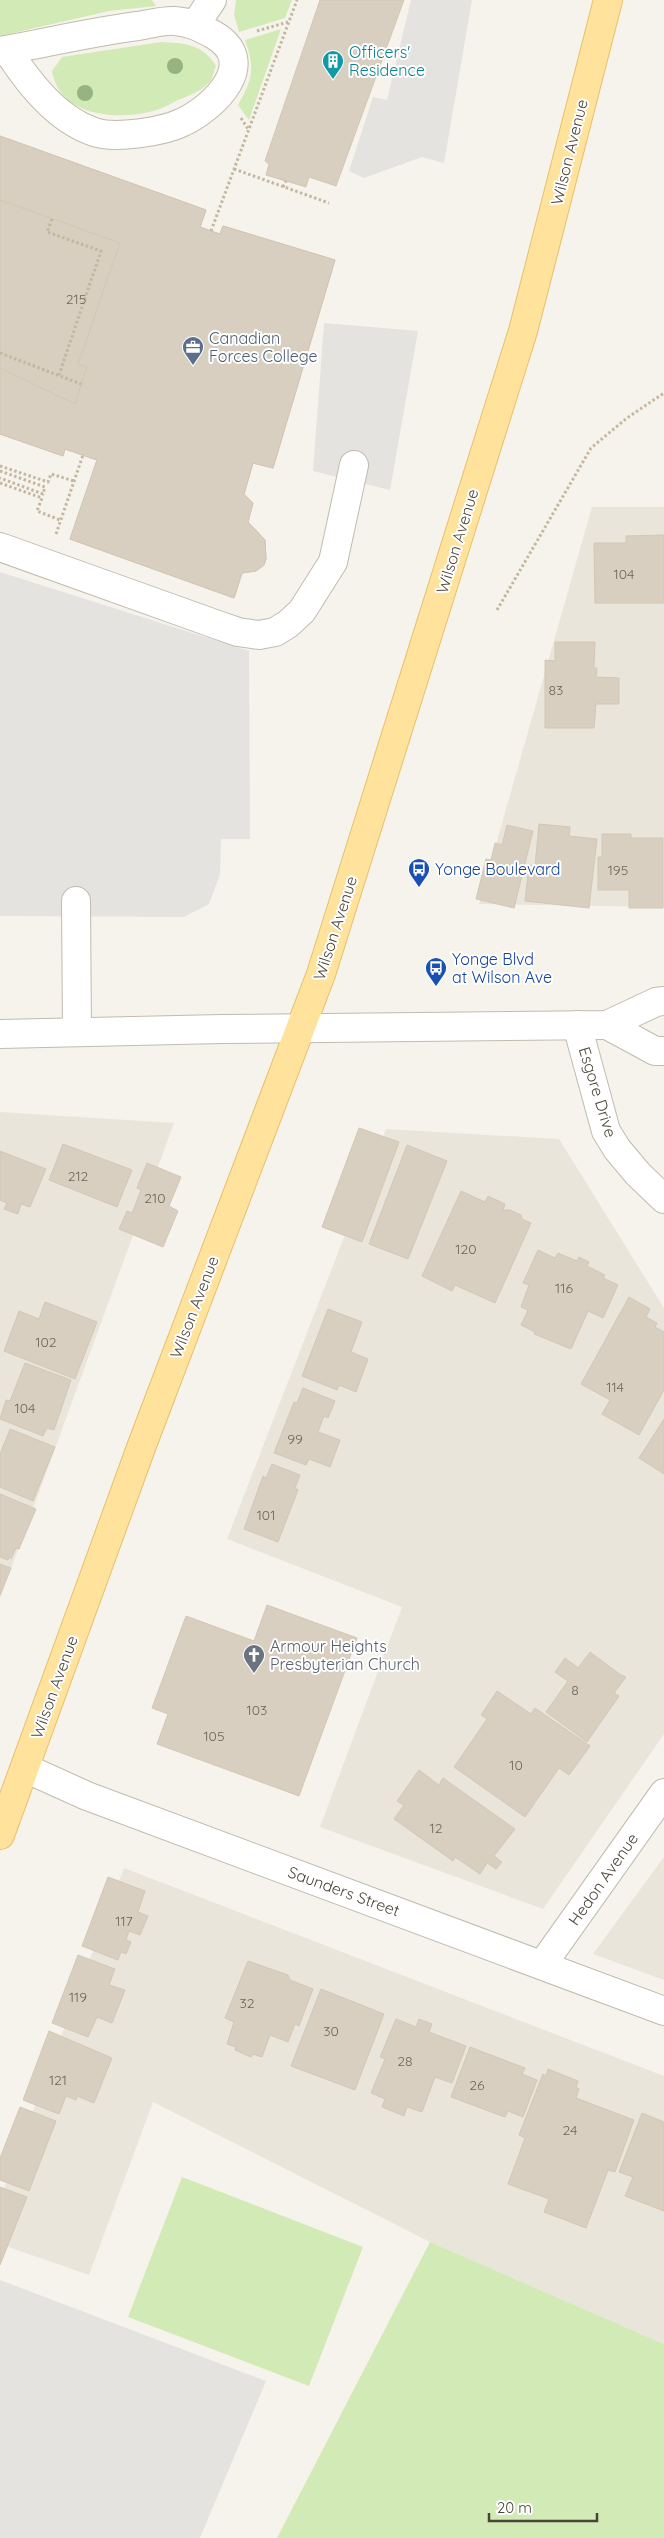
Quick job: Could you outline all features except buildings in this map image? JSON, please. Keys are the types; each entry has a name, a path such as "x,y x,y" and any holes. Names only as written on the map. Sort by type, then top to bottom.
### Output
{"main road":[{"name":"Wilson Avenue","path":"0,1835 142,1446 321,974 522,331 608,0"}],"street":[{"path":"195,25 212,0"},
{"path":"174,21 195,25 223,41 233,57 232,72 224,93 203,111 182,123 152,131 120,134 94,132 58,111 26,79 4,51 62,38 174,21"},
{"path":"0,547 238,632 259,635 267,634 288,624 302,611 333,562 354,465"},
{"path":"76,901 77,1032"},
{"path":"0,1034 300,1028 606,1025 656,1002 664,1001"},
{"name":"Esgore Drive","path":"577,1025 606,1131 617,1149 638,1174 664,1199"},
{"path":"606,1025 655,1051 664,1051"},
{"name":"Saunders Street","path":"25,1768 86,1796 664,2011"},
{"name":"Hedon Avenue","path":"542,1965 664,1793"}],"path":[{"path":"211,231 297,0"},
{"path":"234,169 329,204"},
{"path":"283,187 286,181"},
{"path":"52,219 47,232 101,251 58,375"},
{"path":"0,353 81,384"},
{"path":"497,610 591,448 627,418 664,393"},
{"path":"0,483 42,498 37,511 60,520 83,455"},
{"path":"0,466 48,482 51,474 74,482"},
{"path":"0,471 45,488 43,494 0,478"}],"shaded area":[{"path":"411,0 472,0 444,163 422,157 364,178 349,171 373,97 387,100"},
{"path":"324,323 418,331 390,490 313,471"},
{"path":"592,507 664,507 664,907 479,904"},
{"path":"0,572 249,651 250,839 221,839 220,874 209,904 184,917 0,916"},
{"path":"0,1112 174,1123 0,1599"},
{"path":"386,1129 559,1139 664,1308 664,1734 543,1909 320,1827 402,1607 227,1539"},
{"path":"664,1857 664,1980 593,1954"},
{"path":"124,1868 664,2076 664,2344 430,2242 153,2102 89,2275 0,2244 0,2199"},
{"path":"0,2280 266,2381 200,2538 0,2538"}],"green space":[{"path":"0,0 152,0 156,6 109,11 0,36"},
{"path":"236,0 292,0 285,18 239,32 234,15"},
{"path":"281,29 249,120 238,105 247,88 251,73 250,58 245,40"},
{"path":"161,42 185,44 205,53 216,66 211,80 196,92 160,109 139,114 123,115 107,115 92,112 78,106 66,98 57,86 52,71 62,57"},
{"path":"182,2177 363,2247 309,2386 128,2317"},
{"path":"430,2242 664,2344 664,2538 277,2538"}],"place":[{"name":"Officers' Residence","path":"333,80"},
{"name":"Canadian Forces College","path":"193,366"},
{"name":"Yonge Boulevard","path":"419,888"},
{"name":"Yonge Blvd at Wilson Ave","path":"436,987"},
{"name":"Armour Heights Presbyterian Church","path":"254,1674"}]}
